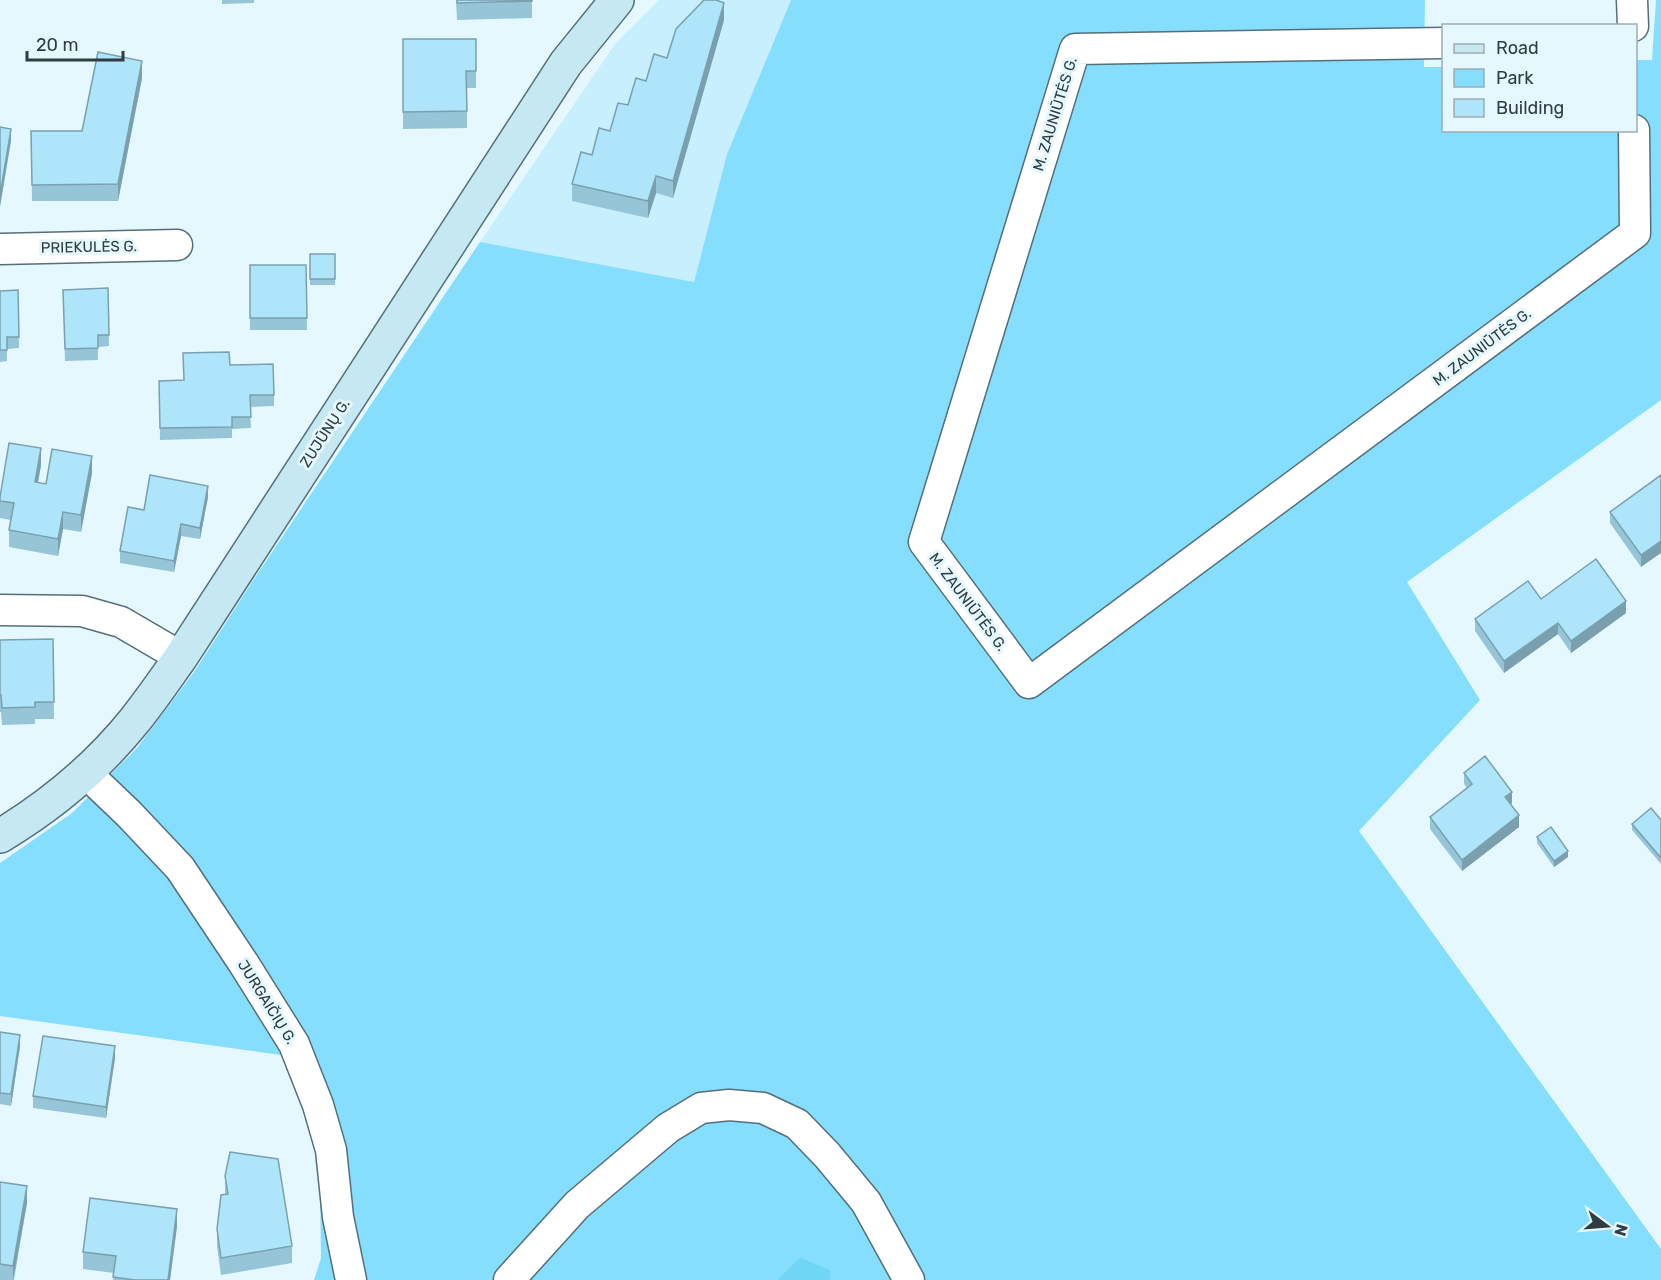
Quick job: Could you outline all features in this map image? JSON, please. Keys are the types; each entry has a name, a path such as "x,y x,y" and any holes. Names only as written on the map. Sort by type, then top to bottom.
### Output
{"main road":[{"name":"ZUJŪNŲ G.","path":"0,836 32,817 85,772 134,721 181,657 566,63 617,0"}],"street":[{"path":"1632,0 1633,24"},
{"name":"M. ZAUNIŪTĖS G.","path":"1442,43 1075,49 924,542 1029,684 1635,232 1634,132"},
{"name":"PRIEKULĖS G.","path":"0,249 177,245"},
{"path":"0,610 82,611 120,622 181,657"},
{"name":"JURGAIČIŲ G.","path":"85,772 180,868 294,1044 318,1105 331,1150 338,1217 351,1280"},
{"path":"509,1280 577,1205 668,1128 701,1108 729,1105 763,1108 797,1124 827,1155 866,1202 909,1280"}],"shaded area":[{"path":"659,0 791,0 727,154 694,282 480,242 615,44"},
{"path":"800,1257 830,1270 831,1280 777,1280"}],"green space":[{"path":"791,0 1425,0 1424,67 1442,67 1442,132 1637,132 1637,60 1652,60 1656,0 1661,0 1661,400 1407,582 1480,700 1359,831 1661,1249 1661,1280 831,1280 829,1270 800,1257 777,1280 314,1280 321,1258 320,1181 309,1111 288,1056 0,1016 0,863 72,813 137,748 194,672 480,242 694,282 727,154"}],"building":[{"path":"457,0 532,0 532,1 457,3"},
{"path":"704,0 724,3 673,181 656,176 648,201 572,184 581,152 592,155 599,128 610,131 618,103 628,105 636,78 646,81 654,54 667,58 676,29"},
{"path":"403,39 476,39 476,71 466,71 467,111 403,112"},
{"path":"98,52 142,61 118,184 32,185 31,131 82,131"},
{"path":"0,127 11,129 0,195"},
{"path":"310,254 335,254 335,279 310,279"},
{"path":"250,265 306,265 307,318 250,318"},
{"path":"108,288 109,335 98,335 98,348 65,349 63,290"},
{"path":"18,290 19,337 7,337 7,350 0,350 0,291"},
{"path":"229,352 230,365 273,364 274,395 250,395 251,417 232,417 232,427 160,428 159,381 184,380 183,353"},
{"path":"9,443 41,448 35,482 46,484 52,449 92,456 81,515 63,512 58,539 9,530 14,503 0,501 0,497"},
{"path":"150,475 208,486 200,528 181,524 174,561 120,551 128,507 144,510"},
{"path":"1661,475 1661,541 1641,555 1610,512"},
{"path":"1596,559 1626,601 1571,641 1558,623 1504,661 1475,619 1528,581 1541,599"},
{"path":"53,639 54,702 35,702 35,707 2,708 0,640"},
{"path":"1485,756 1512,792 1505,797 1519,815 1462,860 1430,817 1472,784 1464,773"},
{"path":"1651,808 1661,820 1661,858 1632,824"},
{"path":"1551,827 1568,851 1554,861 1537,837"},
{"path":"0,1032 20,1035 11,1094 0,1093"},
{"path":"43,1036 115,1046 106,1107 33,1096"},
{"path":"230,1152 278,1159 292,1246 221,1258 217,1229 221,1195 228,1194 225,1176"},
{"path":"0,1182 27,1186 13,1266 0,1264"},
{"path":"90,1198 177,1209 168,1280 113,1277 116,1256 83,1252"}]}
